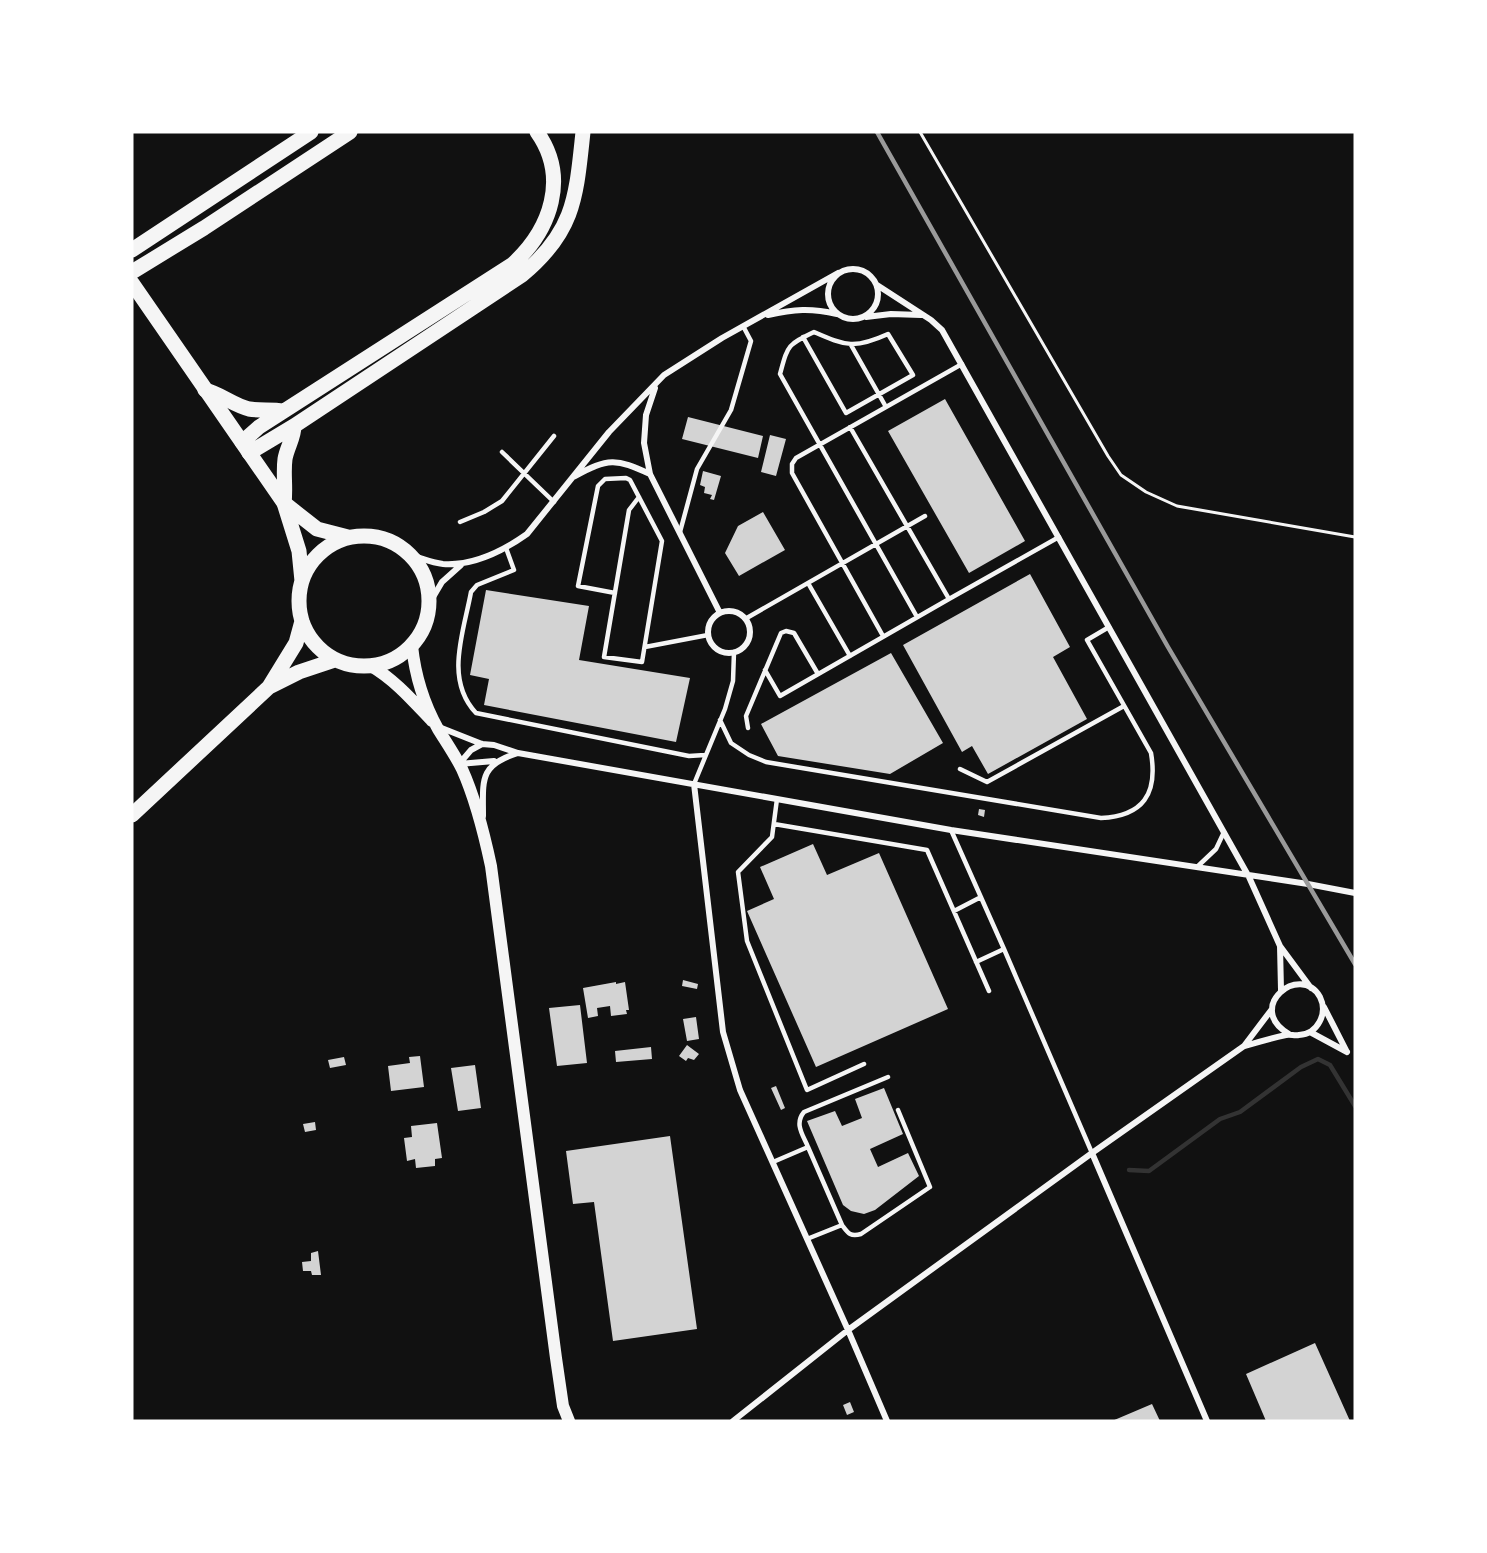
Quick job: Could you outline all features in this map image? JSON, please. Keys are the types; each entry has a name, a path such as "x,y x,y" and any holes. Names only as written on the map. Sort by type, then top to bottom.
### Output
{"main road":[{"path":"132,250 311,132"},
{"path":"132,272 350,132"},
{"path":"245,447 259,427 513,264 530,247 543,229 553,196 553,175 550,163 545,145 537,132"},
{"path":"245,447 294,426 522,275 545,254 559,237 570,215 579,173 583,132"},
{"path":"132,283 284,503 300,551 302,581 299,608 302,621 315,644 336,660 352,665 371,666 395,659 412,646 423,630 428,617 429,604 425,578 410,555 400,546 382,538 348,537 318,528 284,503"},
{"path":"205,390 249,409 283,411"},
{"path":"284,503 285,460 294,435 294,426"},
{"path":"302,581 311,564 324,549 348,537"},
{"path":"132,814 269,687 296,644 302,621"},
{"path":"412,646 414,669 437,727 471,790 491,866 554,1346 563,1406 569,1420"},
{"path":"269,687 299,672 336,660"},
{"path":"371,666 399,686 437,727"}],"street":[{"path":"410,555 440,564 462,564 506,548 527,534 609,432 664,375 743,326 850,268 863,271 874,279 877,285 876,304 873,310 862,318"},
{"path":"837,314 829,303 828,290 838,273"},
{"path":"877,285 942,330 1249,876 1280,946 1311,988 1319,995 1347,1052 1310,1032"},
{"path":"762,316 793,309 819,310 849,319 891,314 922,315"},
{"path":"656,384 646,415 645,429 645,450 650,474 720,612"},
{"path":"572,478 597,464 610,461 633,466 650,474"},
{"path":"429,604 442,582 462,564"},
{"path":"734,611 745,619 750,632 749,639 740,650 727,653 714,648 708,635 710,622 720,612 734,611"},
{"path":"437,727 482,744 494,745 518,753 951,830 1355,893"},
{"path":"459,764 471,750 482,744"},
{"path":"483,830 485,775 492,764 518,753"},
{"path":"459,764 497,761"},
{"path":"694,784 723,1032 740,1090 887,1421"},
{"path":"1280,946 1281,990"},
{"path":"1289,1034 1274,1020 1272,1009 1274,999 1281,990 1290,985 1301,984 1311,988"},
{"path":"1244,1046 1289,1034 1300,1035 1310,1032 1323,1016 1323,1005"},
{"path":"733,1421 848,1330 1244,1046 1272,1009"},
{"path":"1092,1153 1207,1421"}],"lane":[{"path":"680,533 697,469 731,410 751,341 743,326"},
{"path":"803,338 846,413 913,375 888,334 873,341 851,345 814,332 791,344 786,352 780,374 917,617"},
{"path":"851,345 886,407"},
{"path":"883,636 792,473 792,464 796,458 962,364"},
{"path":"850,427 949,599"},
{"path":"460,522 484,513 502,501 554,436"},
{"path":"502,452 554,502"},
{"path":"615,593 578,586 598,486 605,479 626,478 630,480 639,497 662,541 642,662 604,657 615,593 629,510 639,497"},
{"path":"745,619 925,516"},
{"path":"765,670 780,696 1059,537"},
{"path":"506,548 514,570 477,585 471,592 457,668 462,694 467,704 476,712 689,756 705,755"},
{"path":"808,583 849,656"},
{"path":"720,720 731,742 749,755 766,762 1101,818 1117,817 1140,806 1150,792 1154,778 1151,753 1087,640 1109,627"},
{"path":"748,728 746,716 781,633 790,631 794,633 818,674"},
{"path":"645,647 708,635"},
{"path":"694,784 733,681 734,652"},
{"path":"960,769 987,782 1124,706"},
{"path":"777,799 772,837 738,872 747,941 807,1090 864,1064"},
{"path":"774,824 927,850 989,991"},
{"path":"951,830 1005,949 1092,1153"},
{"path":"1196,868 1216,849 1224,832"},
{"path":"954,911 981,897"},
{"path":"976,962 1005,949"},
{"path":"888,1077 804,1112 798,1125 842,1225 849,1234 854,1236 861,1234 930,1187 898,1110"},
{"path":"773,1162 808,1147"},
{"path":"807,1239 842,1225"}],"path":[{"path":"920,132 1121,475 1146,492 1177,506 1355,537"}],"building":[{"path":"945,399 1025,541 969,573 888,431"},
{"path":"688,417 763,436 758,458 682,439"},
{"path":"770,435 786,439 776,476 761,472"},
{"path":"703,471 721,476 714,500 710,499 712,495 704,493 705,487 700,485"},
{"path":"763,512 785,550 739,576 725,553 738,526"},
{"path":"1030,574 1070,647 1053,657 1087,719 988,774 972,746 962,752 903,645"},
{"path":"486,590 589,606 579,660 690,678 676,742 484,705 489,679 470,675"},
{"path":"891,653 943,743 890,774 778,756 761,724"},
{"path":"979,809 985,810 984,817 978,815"},
{"path":"813,844 827,875 879,853 948,1009 816,1067 747,911 774,899 760,867"},
{"path":"683,980 698,984 697,989 682,986"},
{"path":"616,982 616,984 625,982 629,1010 626,1010 627,1014 611,1016 610,1006 597,1008 598,1016 588,1018 583,988"},
{"path":"580,1005 587,1063 557,1066 549,1008"},
{"path":"696,1017 699,1039 687,1041 683,1019"},
{"path":"687,1045 699,1054 694,1060 688,1058 686,1061 679,1056"},
{"path":"651,1047 652,1059 616,1062 615,1051"},
{"path":"420,1056 424,1087 391,1091 388,1066 410,1063 409,1057"},
{"path":"344,1057 346,1065 330,1068 328,1060"},
{"path":"475,1065 481,1108 458,1111 451,1068"},
{"path":"776,1086 785,1108 781,1110 771,1088"},
{"path":"884,1088 903,1134 870,1149 878,1167 908,1153 919,1176 875,1210 864,1214 851,1211 843,1205 807,1121 835,1111 842,1126 862,1118 855,1099"},
{"path":"315,1122 316,1130 305,1132 303,1124"},
{"path":"437,1123 442,1158 435,1159 435,1166 416,1168 415,1159 407,1161 404,1138 412,1137 411,1126"},
{"path":"670,1136 697,1329 613,1341 594,1202 573,1204 566,1151"},
{"path":"318,1251 321,1275 312,1275 311,1271 303,1271 302,1262 311,1261 311,1253"},
{"path":"1315,1343 1350,1421 1266,1421 1246,1374"},
{"path":"850,1402 854,1412 847,1415 843,1405"},
{"path":"1152,1404 1160,1421 1112,1421"}],"waterway":[{"path":"1129,1170 1149,1171 1220,1119 1240,1112 1301,1067 1318,1059 1330,1065 1355,1106"}],"railway":[{"path":"877,132 1168,647 1355,964"}]}
